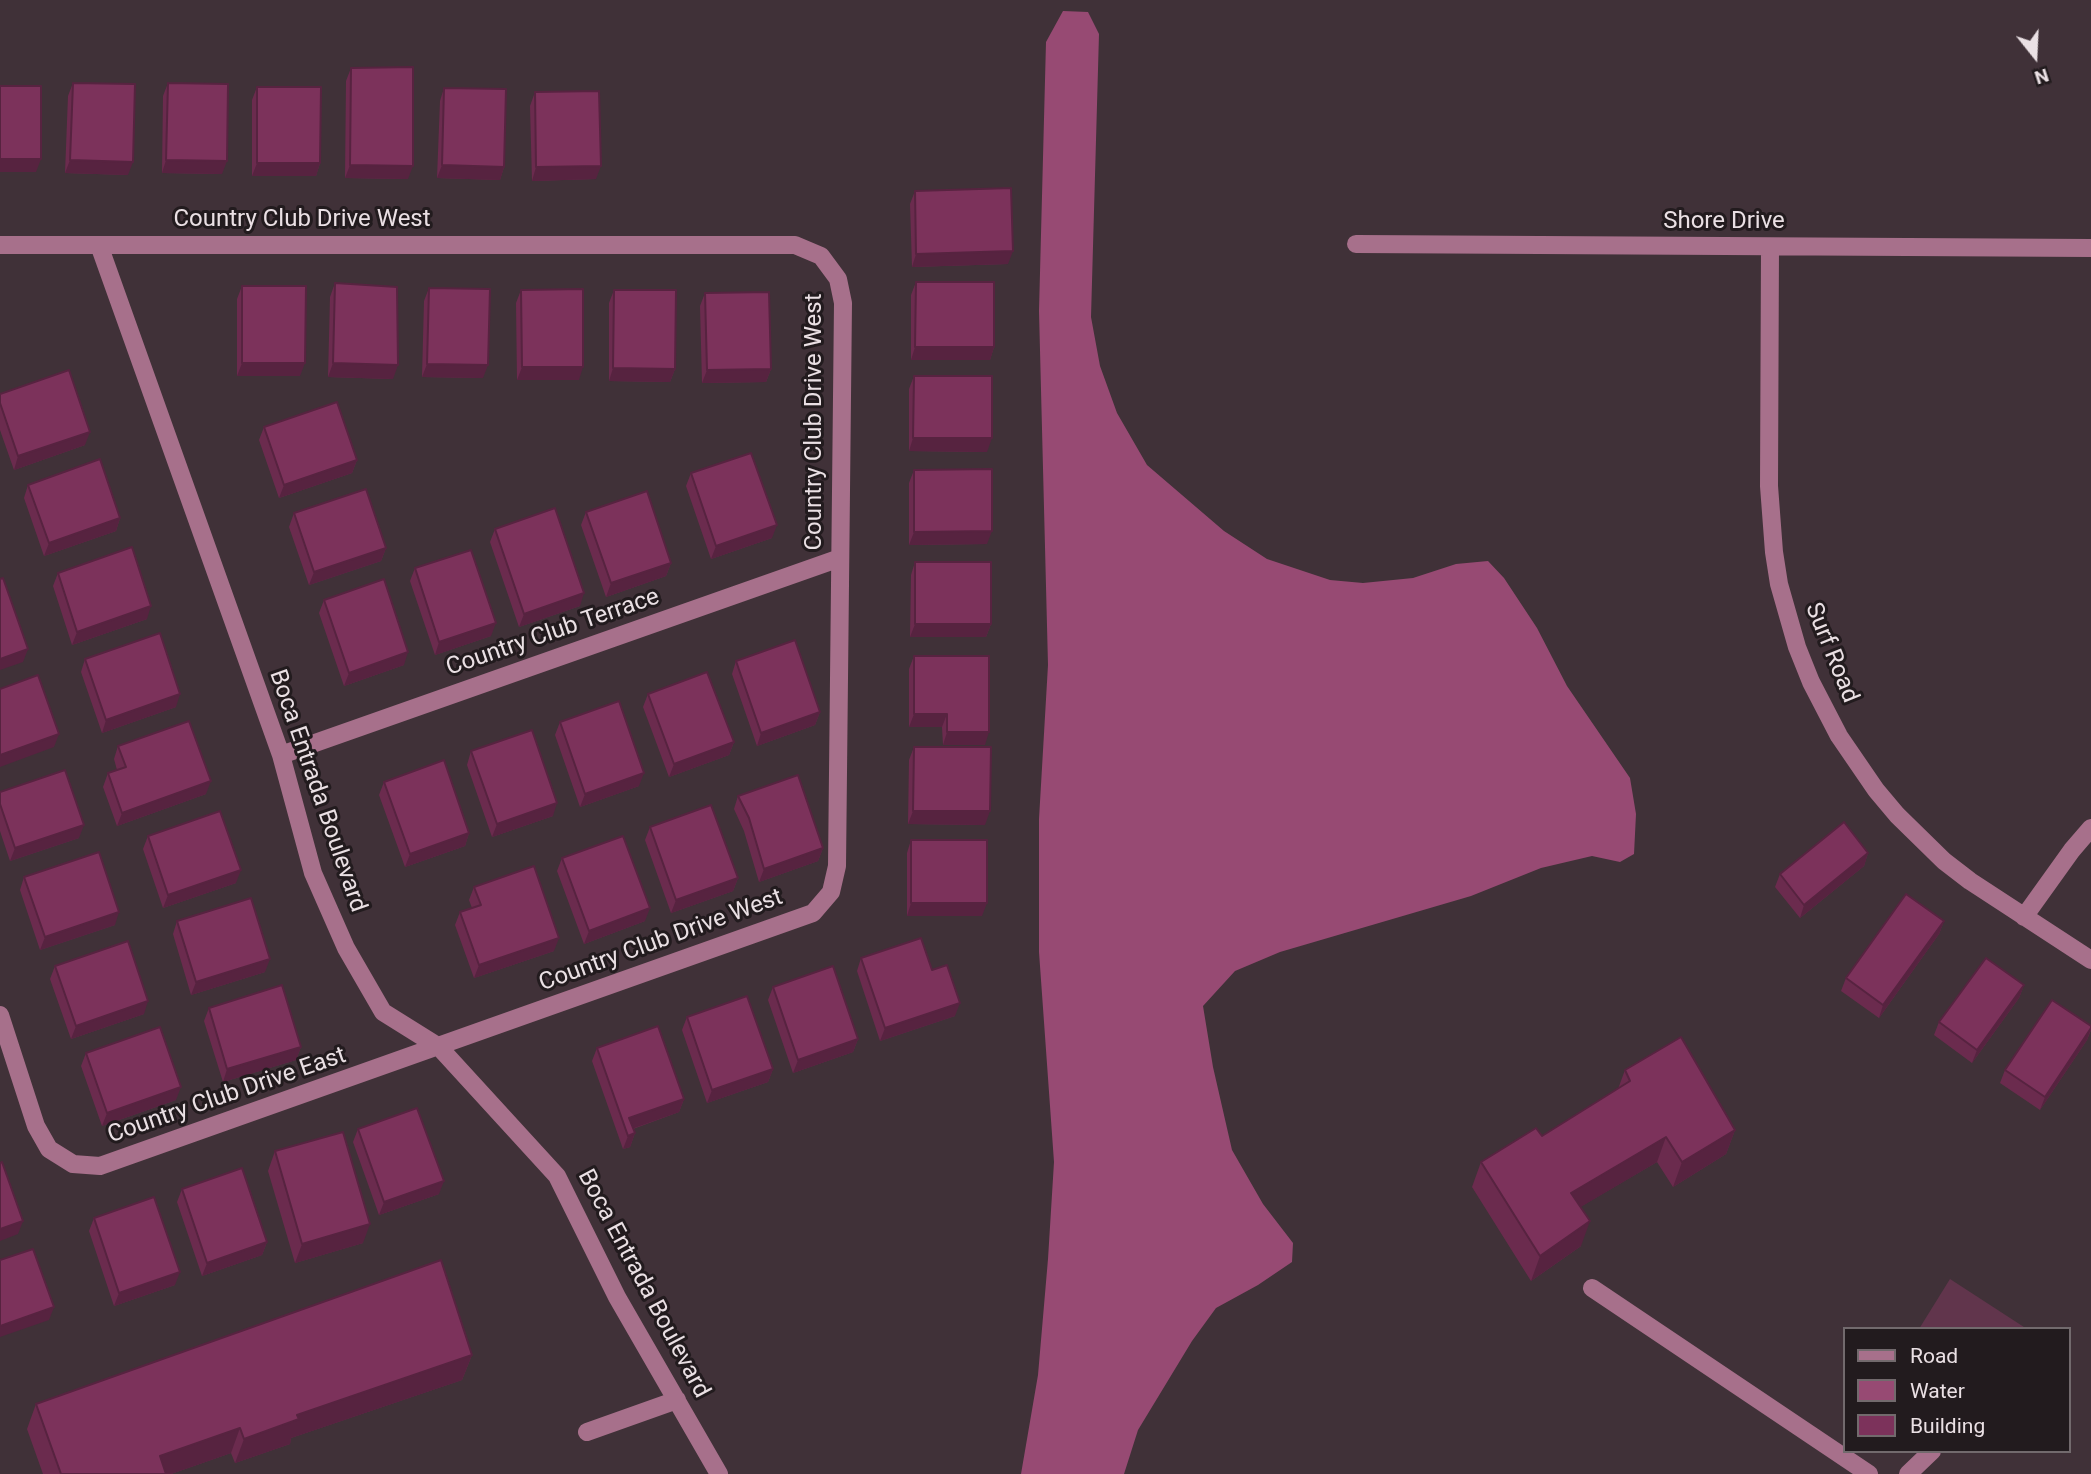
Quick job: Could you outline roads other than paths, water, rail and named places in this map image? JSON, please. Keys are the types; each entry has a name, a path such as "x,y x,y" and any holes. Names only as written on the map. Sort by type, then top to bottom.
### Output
{"street":[{"name":"Shore Drive","path":"1356,244 2091,248"},
{"path":"0,245 99,245"},
{"name":"Country Club Drive West","path":"99,245 795,245 821,256 838,279 843,303 837,866 831,891 813,913 439,1047"},
{"name":"Boca Entrada Boulevard","path":"99,245 281,755 313,873 346,948 383,1012 439,1047 557,1176 617,1297 719,1474"},
{"name":"Surf Road","path":"1770,247 1769,486 1774,552 1779,584 1797,647 1811,682 1839,736 1876,790 1944,861 2091,960"},
{"name":"Country Club Terrace","path":"281,755 840,558"},
{"path":"2024,917 2091,828"},
{"name":"Country Club Drive East","path":"0,1015 36,1126 49,1149 73,1164 100,1166 439,1047"},
{"path":"1592,1288 1869,1474"},
{"path":"587,1432 677,1400"},
{"path":"1908,1474 1930,1453"}],"water":[{"path":"1063,11 1088,12 1099,34 1091,317 1100,366 1117,413 1147,465 1224,531 1267,559 1330,580 1363,583 1413,578 1456,564 1488,561 1504,578 1537,628 1567,686 1630,778 1636,814 1634,854 1620,862 1592,856 1541,868 1471,896 1280,952 1235,971 1203,1006 1213,1067 1232,1150 1263,1204 1293,1243 1292,1262 1216,1308 1192,1341 1138,1430 1124,1474 1021,1474 1038,1375 1054,1162 1039,952 1039,819 1048,665 1039,311 1046,42"}]}
